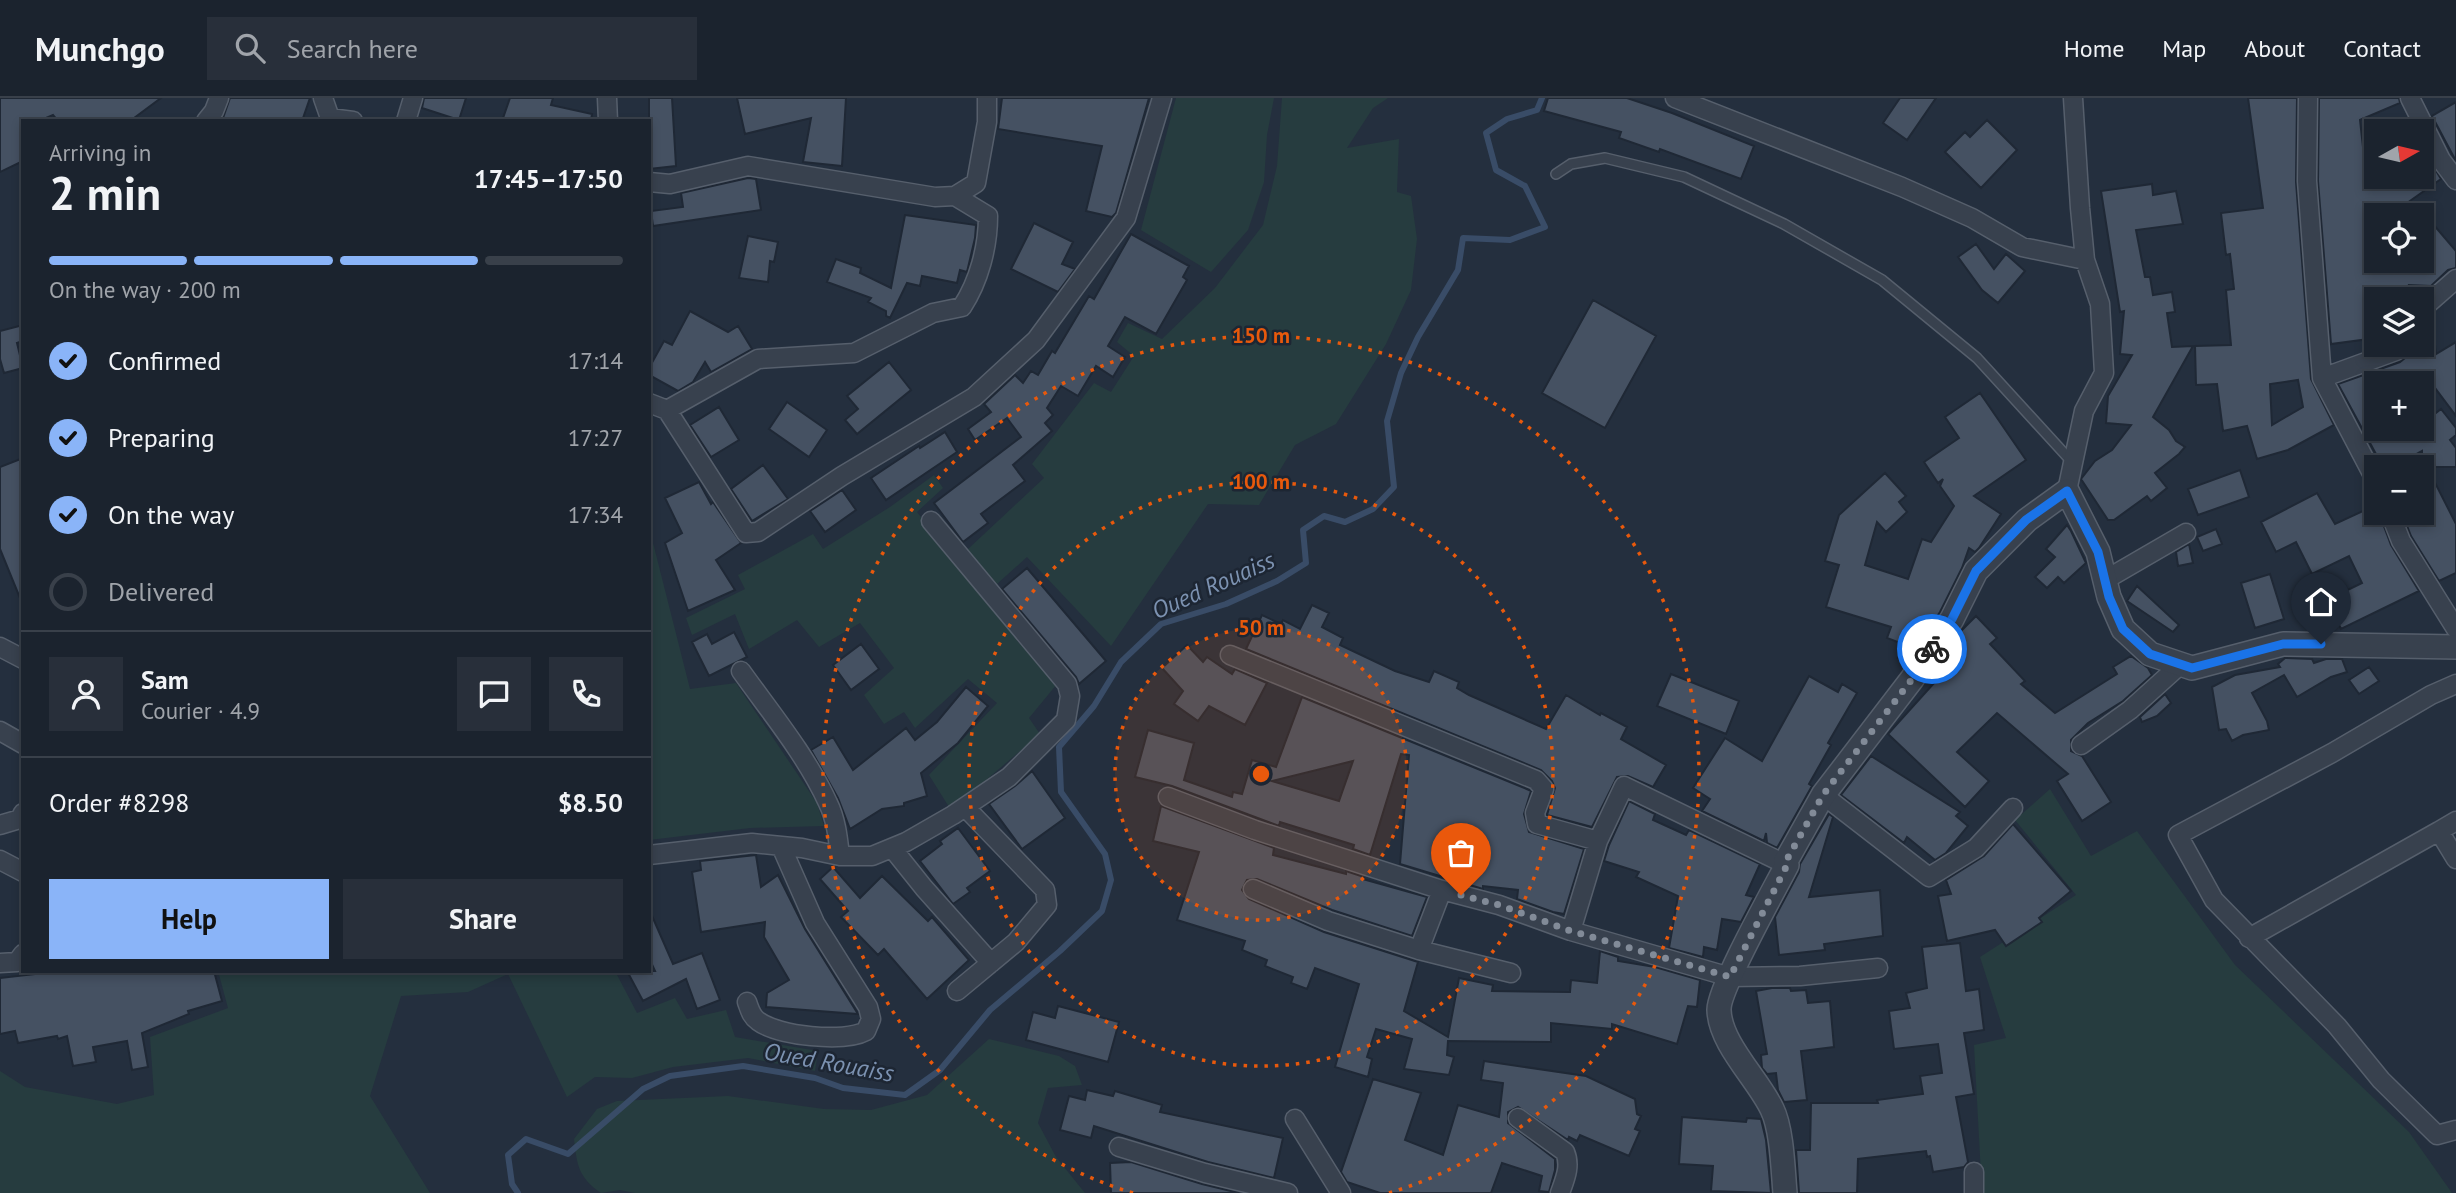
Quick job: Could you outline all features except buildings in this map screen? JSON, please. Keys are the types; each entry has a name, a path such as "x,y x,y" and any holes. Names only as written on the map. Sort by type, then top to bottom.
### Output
{"street":[{"path":"208,119 219,98"},
{"path":"323,98 330,118 338,119"},
{"path":"407,119 413,98"},
{"path":"607,98 608,119"},
{"path":"651,182 670,184 748,166 935,197 955,196 976,183 988,122 987,98"},
{"path":"651,404 667,410 746,533 758,532 842,476 974,397 1036,340 1126,219 1162,98"},
{"path":"1675,98 1902,187 1972,218 2022,247 2085,260"},
{"path":"2073,98 2085,260 2100,304 2104,373 2084,411 2067,491 2098,552 2109,597 2123,629 2150,654 2192,668 2283,644 2456,647"},
{"path":"2308,98 2307,181 2322,378 2364,458"},
{"path":"2410,98 2441,160 2456,180"},
{"path":"667,410 758,359 854,353 933,313 962,307 971,294 988,238 988,216 955,196"},
{"path":"2434,298 2456,279"},
{"path":"2322,378 2380,357"},
{"path":"1785,1193 1782,1155 1773,1110 1728,1040 1718,1009 1730,977 1787,865 1786,861 1823,795 1912,679 1952,619 1976,571 2026,520 2067,491"},
{"path":"651,855 752,843 840,856 872,856 906,842 1009,777 1066,720 1070,696 1067,684 931,521"},
{"path":"2395,525 2401,541 2456,629"},
{"path":"2105,580 2186,533"},
{"path":"0,647 21,658"},
{"path":"1230,655 1536,780 1544,789 1535,813 1537,824 1598,841"},
{"path":"2081,745 2130,710 2181,664"},
{"path":"741,671 810,769 829,804 840,856"},
{"path":"2456,684 2431,695 2332,753 2178,835 2214,900 2337,1026 2381,1080 2437,1135 2456,1130"},
{"path":"0,731 21,743"},
{"path":"1571,931 1598,841 1624,786 1787,865"},
{"path":"1823,795 1929,877 1976,848 2013,808"},
{"path":"1168,797 1255,830 1442,890 1499,905 1571,931 1730,977 1800,976 1878,968"},
{"path":"957,991 1016,942 1047,905 1045,890 965,807"},
{"path":"0,825 21,817"},
{"path":"2249,938 2456,821"},
{"path":"2439,831 2456,859"},
{"path":"747,1002 752,1016 760,1023 832,1039 856,1037 866,1031 871,1019 867,1007 816,923 781,846"},
{"path":"892,848 991,963"},
{"path":"0,860 21,871"},
{"path":"1253,889 1328,921 1419,950 1511,973"},
{"path":"1419,950 1442,890"},
{"path":"0,963 17,962 21,957"},
{"path":"1518,1118 1565,1152 1568,1159 1567,1173 1560,1193"},
{"path":"1295,1119 1341,1193"},
{"path":"1119,1147 1205,1173 1288,1193"},
{"path":"1974,1172 1974,1193"}],"lane":[{"path":"1556,174 1571,164 1605,158 1684,177 1784,224 1882,280 1977,358 2073,463"}],"green space":[{"path":"1176,98 1274,98 1267,135 1264,182 1248,230 1211,272 1141,230"},
{"path":"1282,98 1388,98 1373,108 1347,148 1399,139 1397,192 1411,196 1417,239 1411,290 1386,344 1336,424 1295,445 1259,505 1208,504 1111,646 1027,557 997,584 967,550 1044,478 1032,464 1094,383 1111,392 1134,356 1117,342 1128,323 1162,339 1215,288 1263,225 1277,166"},
{"path":"934,475 943,488 917,512 1019,643 1057,684 1029,718 1040,734 979,786 949,807 929,775 997,703 968,679 915,728 904,712 884,724 864,695 894,668 860,623 819,647 797,620 749,649 735,614 692,635 686,618 745,589 738,575 813,534 823,549 890,507"},
{"path":"651,535 690,689 736,683 817,803 824,826 750,828 651,840"},
{"path":"2050,789 2091,856 2137,831 2235,965 2409,1132 2452,1193 1982,1193 1974,1045 2006,1038 1980,957 2076,895 2015,820"},
{"path":"219,973 616,973 637,1013 675,998 687,1019 726,1010 735,1037 818,1051 815,1071 748,1058 673,1067 632,1078 595,1077 567,1097 508,974 468,992 401,996 370,1096 430,1193 0,1193 0,1071 25,1087 117,1104 154,1095 150,1037 228,1008"},
{"path":"989,1039 1059,1056 1075,1066 1082,1085 1048,1088 1038,1123 1056,1157 1085,1193 635,1193 620,1190 601,1193 583,1176 578,1163 574,1139 597,1109 617,1101 728,1096 824,1109 871,1110 927,1095"}],"waterway":[{"name":"Oued Rouaiss","path":"518,1193 512,1184 508,1155 526,1139 568,1154 643,1089 670,1076 743,1066 815,1078 843,1088 905,1095 940,1070 990,1010 1060,951 1102,911 1111,880 1105,854 1061,792 1059,747 1094,706 1121,662 1161,624 1226,604 1277,581 1306,563 1303,530 1324,516 1345,522 1373,509 1394,487 1387,421 1401,373 1418,337 1458,270 1463,238 1510,240 1545,227 1525,186 1496,170 1486,133 1507,119 1537,110 1542,98"}],"way so far":[{"path":"1461,895 1499,905 1571,931 1730,977 1787,865 1786,861 1823,795 1932,649"}],"route":[{"path":"1932,649 1952,619 1976,571 2026,520 2067,491 2098,552 2109,597 2123,629 2150,654 2192,668 2283,644 2321,644"}]}
